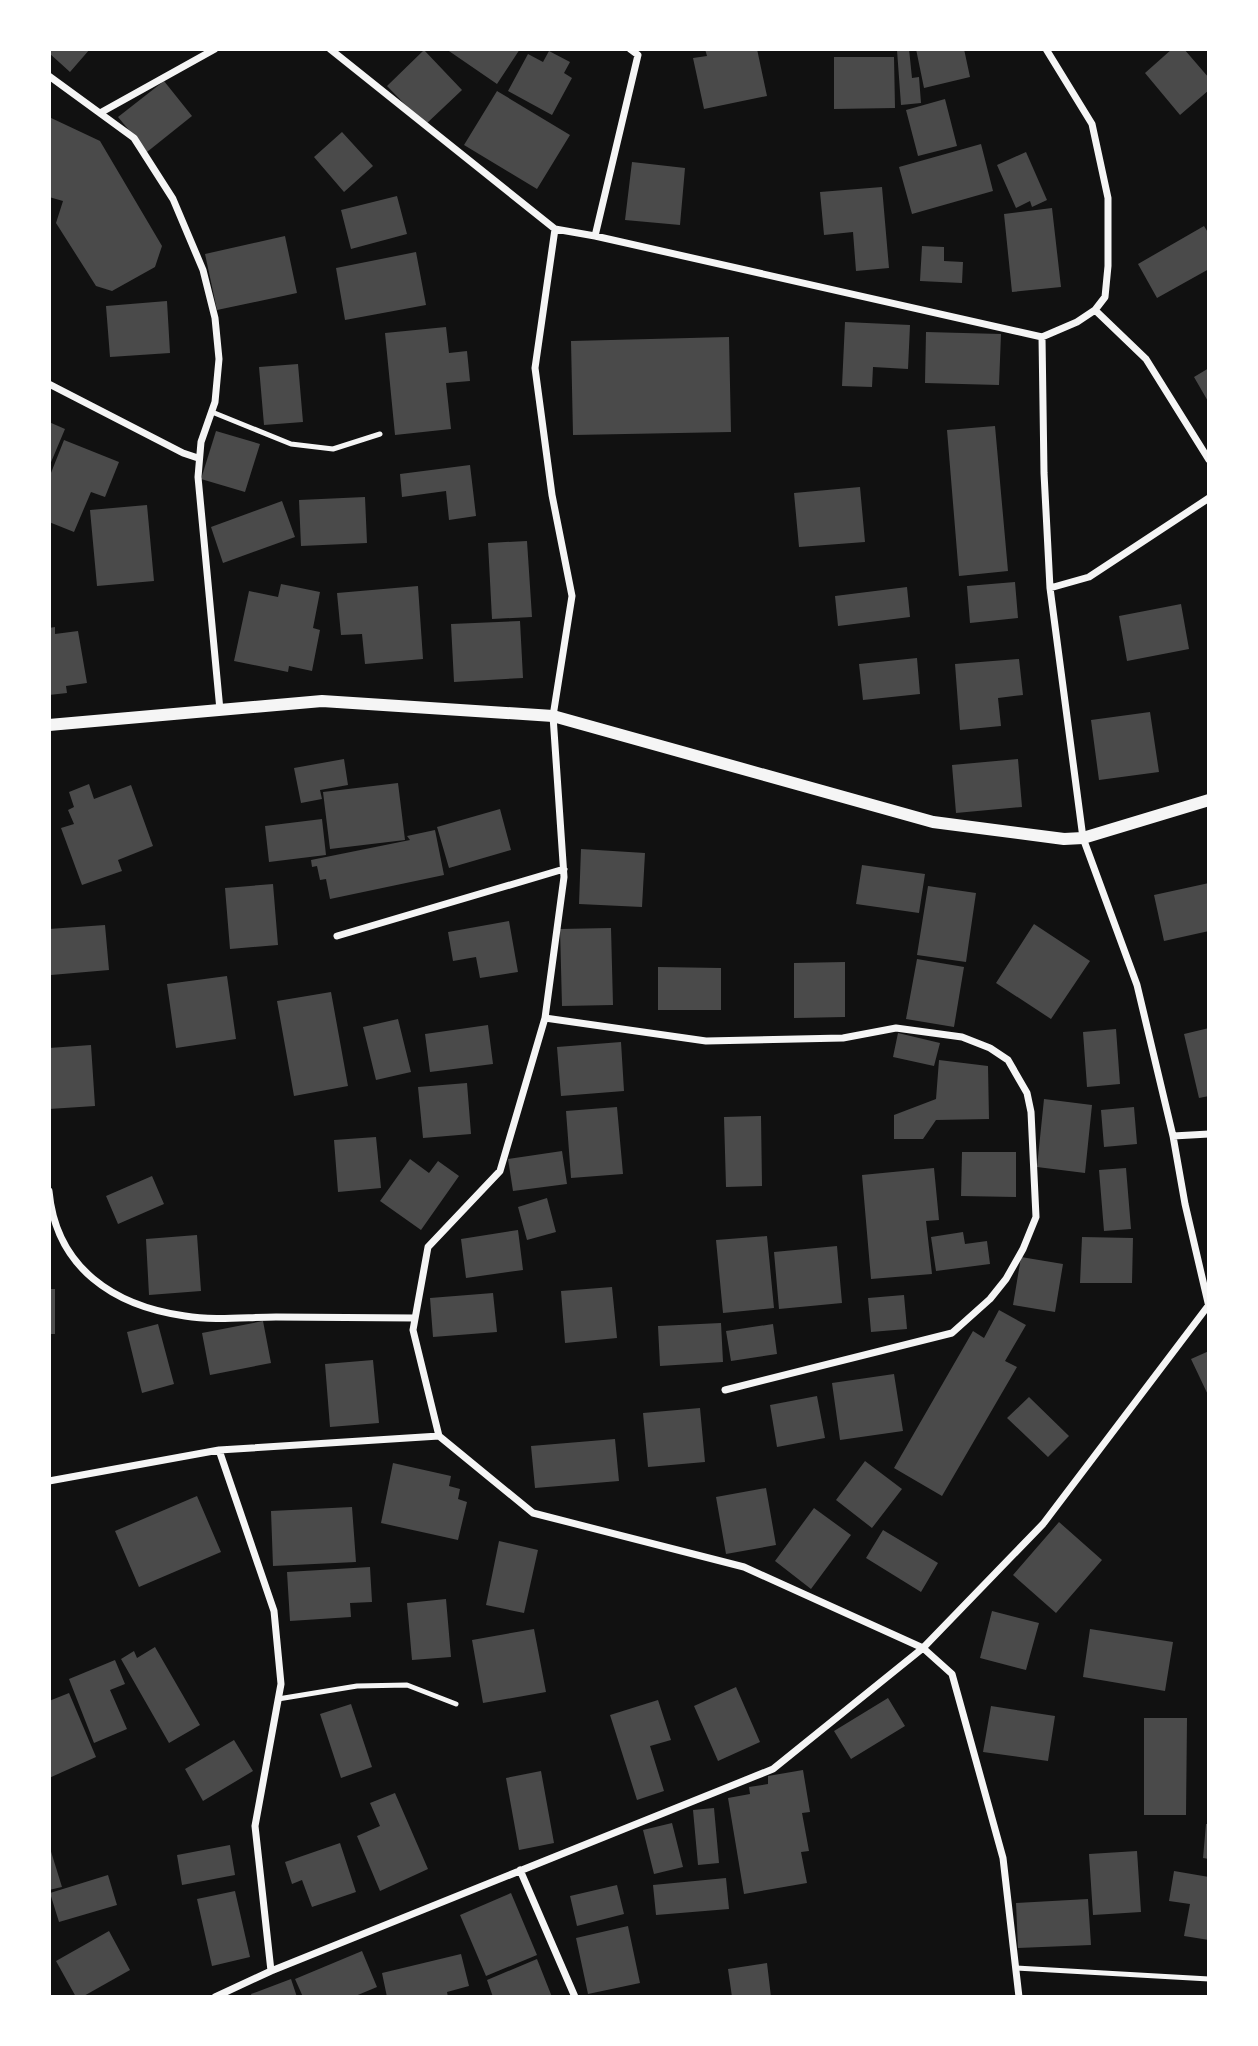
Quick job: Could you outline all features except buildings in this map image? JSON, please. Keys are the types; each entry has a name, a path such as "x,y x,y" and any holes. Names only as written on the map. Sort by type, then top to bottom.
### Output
{"street":[{"path":"100,113 215,49"},
{"path":"330,49 555,229 1042,337 1077,322 1095,310 1105,297 1108,266 1108,198 1092,124 1046,49"},
{"path":"595,236 638,55 630,49"},
{"path":"49,76 134,138 173,199 203,270 215,318 219,359 215,402 198,458 201,519 220,710"},
{"path":"555,229 535,368 552,495 572,596 553,716 564,870 545,1018 500,1171 428,1247 412,1331 439,1436 533,1513 744,1567 923,1648 952,1674 1003,1858 1019,1997"},
{"path":"1095,310 1146,359 1209,460"},
{"path":"215,1997 230,1994 271,1971 773,1769 923,1648 1043,1524 1209,1307 1185,1204 1173,1136 1137,985 1083,838 1050,588 1044,474 1042,337"},
{"path":"49,384 183,453 198,458"},
{"path":"1050,588 1089,577 1209,498"},
{"path":"49,725 322,701 553,716 933,822 1064,839 1083,838 1209,800"},
{"path":"337,936 564,870"},
{"path":"545,1018 706,1041 843,1038 896,1028 962,1037 990,1048 1008,1060 1027,1093 1031,1112 1036,1217 1023,1249 1006,1279 972,1317 952,1333 725,1390"},
{"path":"1173,1136 1209,1134"},
{"path":"49,1191 56,1228 76,1262 102,1287 133,1304 187,1317 415,1318"},
{"path":"49,1481 219,1450 439,1436"},
{"path":"219,1450 274,1611 281,1684 255,1826 271,1971"},
{"path":"520,1870 575,1997"}],"lane":[{"path":"212,412 290,444 334,449 380,434"},
{"path":"278,1699 357,1686 407,1685 456,1704"},
{"path":"1016,1968 1209,1979"}]}
